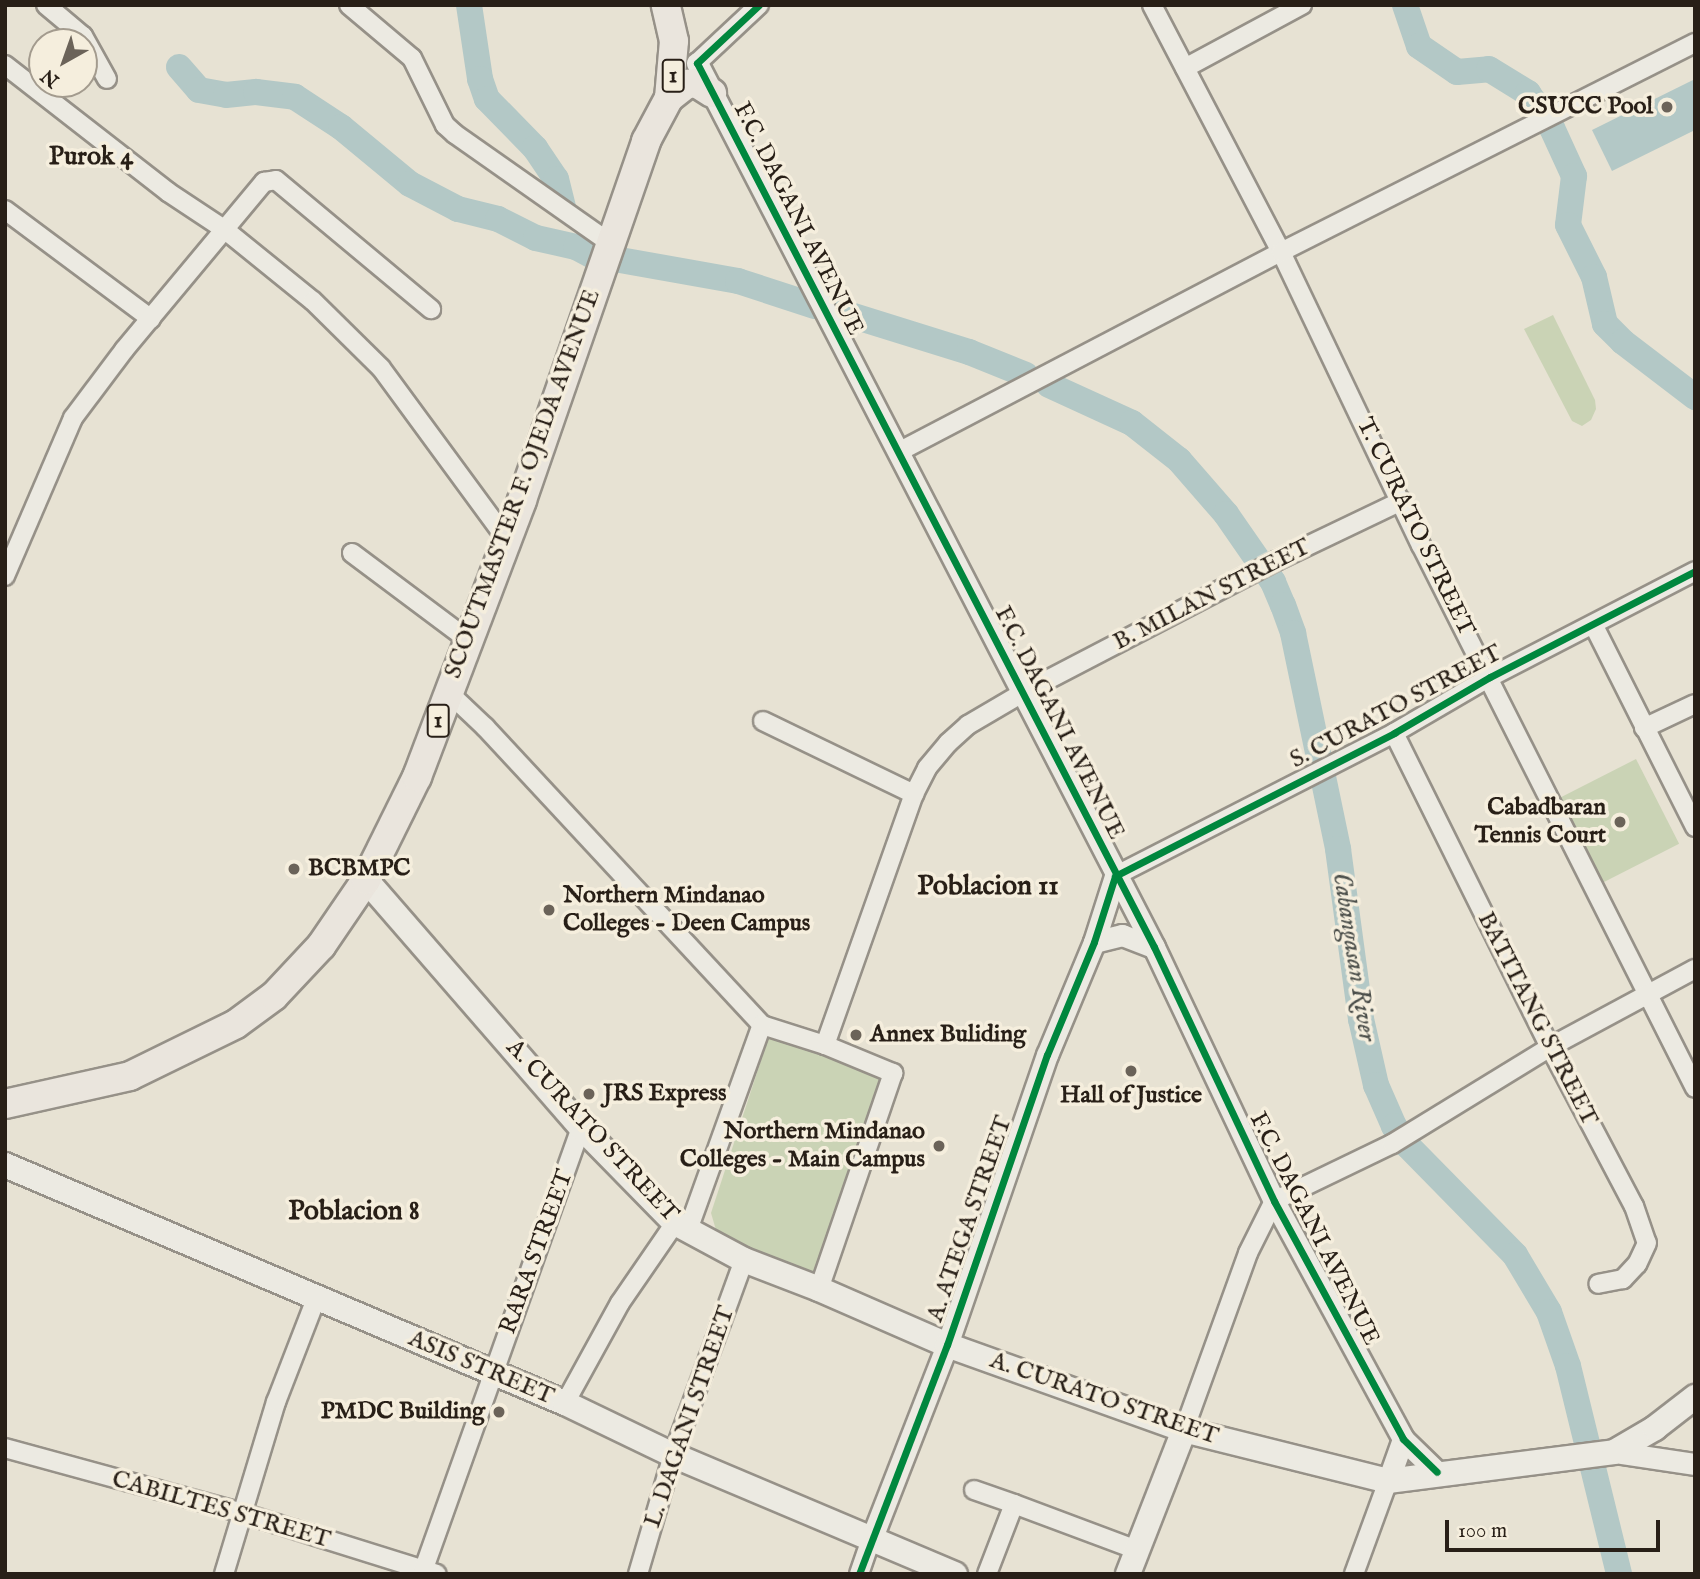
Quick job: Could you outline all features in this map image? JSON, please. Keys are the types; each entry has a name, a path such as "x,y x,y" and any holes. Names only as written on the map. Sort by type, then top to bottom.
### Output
{"highway":[{"name":"SCOUTMASTER F. OJEDA AVENUE","path":"646,141 656,68 656,40 648,5"},
{"name":"SCOUTMASTER F. OJEDA AVENUE","path":"5,1104 130,1076 236,1024 274,996 321,946 366,880 417,777 506,538 646,141 669,99 674,41 667,5"},
{"path":"667,5 696,63"},
{"path":"669,99 687,84 696,83 712,93"}],"main road":[{"name":"A. CURATO STREET","path":"366,880 581,1127 682,1227 744,1260 819,1289 947,1345 1184,1430 1388,1481"},
{"name":"ASIS STREET","path":"5,1166 565,1403 673,1455 955,1574"},
{"path":"1388,1481 1437,1472 1600,1454 1669,1417 1695,1396"},
{"path":"1128,1574 1184,1430"}],"street":[{"path":"46,5 83,36 107,79"},
{"path":"349,5 412,58 445,125 454,134 610,243"},
{"path":"696,63 759,5"},
{"name":"T. CURATO STREET","path":"1152,5 1281,252 1401,501 1695,1088"},
{"path":"1185,68 1302,5"},
{"path":"900,451 1281,252 1565,111 1695,43"},
{"name":"F.C. DAGANI AVENUE","path":"696,63 900,451 1115,876 1154,947 1274,1202 1403,1439 1437,1472"},
{"path":"5,65 168,192 224,229 313,301 381,369 506,538"},
{"path":"5,576 73,418 258,187 276,180 431,309"},
{"path":"5,210 151,319"},
{"name":"B. MILAN STREET","path":"825,1045 914,794 927,768 948,743 968,725 1024,692 1274,562 1401,501"},
{"path":"352,553 467,639"},
{"name":"S. CURATO STREET","path":"1115,876 1394,733 1490,677 1594,626 1695,571"},
{"path":"1594,626 1695,827"},
{"path":"448,692 485,727 762,1025 888,1069 893,1079 819,1289"},
{"path":"1644,728 1695,704"},
{"path":"763,720 914,794"},
{"name":"BATITANG STREET","path":"1394,733 1550,1047 1634,1206 1647,1243 1637,1264 1623,1279 1598,1284"},
{"name":"A. ATEGA STREET","path":"859,1574 947,1345 1048,1055 1094,942 1115,876"},
{"path":"1094,942 1122,935 1154,947"},
{"path":"1184,1430 1248,1253 1274,1202 1392,1144 1550,1047 1695,969"},
{"path":"565,1403 620,1303 682,1227 762,1025"},
{"name":"RARA STREET","path":"427,1572 581,1127"},
{"name":"L. DAGANI STREET","path":"638,1574 673,1455 744,1260"},
{"path":"224,1574 276,1402 316,1299"},
{"path":"1669,1417 1661,1441 1664,1451 1672,1460"},
{"path":"1354,1574 1403,1439"},
{"name":"CABILTES STREET","path":"5,1448 242,1513 427,1572"},
{"path":"1600,1454 1695,1464"},
{"path":"974,1490 1137,1550"},
{"path":"987,1574 1014,1504"}],"green space":[{"path":"1553,315 1595,400 1596,409 1591,420 1582,426 1572,421 1524,329"},
{"name":"Cabadbaran Tennis Court","path":"1636,759 1679,844 1602,883 1558,798"},
{"path":"774,1033 886,1075 820,1268 815,1274 725,1238 716,1230 711,1213 769,1036"}],"shaded area":[{"name":"CSUCC Pool","path":"1693,80 1695,130 1612,171 1592,130"}],"waterway":[{"name":"Cabangasan River","path":"469,5 480,79 487,99 535,148 556,179 563,208"},
{"path":"1405,5 1419,46 1457,72 1489,69 1528,93 1552,128 1574,176 1568,225 1594,277 1605,324 1623,342 1695,397"},
{"name":"Cabangasan River","path":"179,67 199,90 226,95 256,92 295,97 341,127 410,184 458,209 498,219 536,238 576,247 591,255"},
{"name":"Cabangasan River","path":"620,260 738,281 815,306"},
{"name":"Cabangasan River","path":"831,309 969,352 1026,375"},
{"name":"Cabangasan River","path":"1049,385 1132,423 1179,460 1226,514 1273,582 1293,633 1338,849 1361,1019 1376,1085 1394,1126 1407,1145 1515,1255 1549,1312 1568,1366 1619,1574"}],"cycle path":[{"path":"759,5 697,63 1154,947 1274,1201 1403,1439 1437,1472"},
{"path":"859,1574 947,1345 1047,1055 1094,942 1115,876 1394,733 1490,677 1695,571"}],"place":[{"name":"CSUCC Pool","path":"1667,107"},
{"name":"Cabadbaran Tennis Court","path":"1620,822"},
{"name":"BCBMPC","path":"294,869"},
{"name":"Northern Mindanao Colleges - Deen Campus","path":"549,910"},
{"name":"Annex Buliding","path":"856,1035"},
{"name":"Hall of Justice","path":"1131,1071"},
{"name":"JRS Express","path":"589,1094"},
{"name":"Northern Mindanao Colleges - Main Campus","path":"939,1146"},
{"name":"PMDC Building","path":"499,1412"}],"district":[{"name":"Purok 4","path":"91,157"},
{"name":"Poblacion 11","path":"988,887"},
{"name":"Poblacion 8","path":"354,1212"}]}
